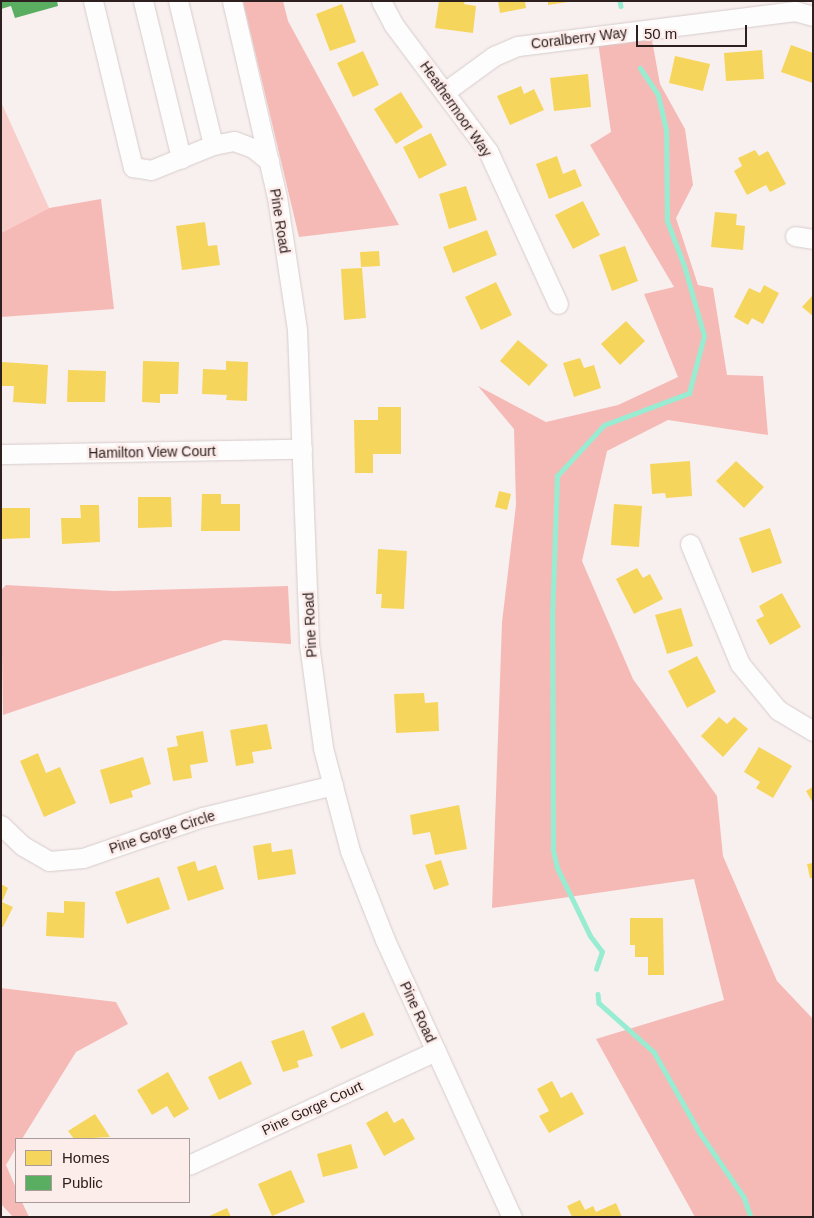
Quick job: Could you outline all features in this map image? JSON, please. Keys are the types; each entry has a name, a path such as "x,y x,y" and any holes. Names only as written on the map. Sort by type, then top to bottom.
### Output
{"street":[{"path":"93,1 133,167 152,170 213,145 234,141 244,143 269,161"},
{"path":"143,1 181,158"},
{"path":"178,1 213,145"},
{"name":"Pine Road","path":"232,1 269,161 297,330 309,644 323,748 350,851 436,1051 512,1217"},
{"name":"Heathermoor Way","path":"381,1 393,24 446,91 488,151 558,304"},
{"name":"Coralberry Way","path":"446,91 494,56 518,46 795,11 813,16"},
{"name":"Hamilton View Court","path":"1,454 302,449"},
{"path":"690,544 740,664 778,710 813,730"},
{"name":"Pine Gorge Circle","path":"1,824 23,846 49,860 83,858 202,817 333,785"},
{"name":"Pine Gorge Court","path":"190,1165 436,1051"}],"shaded area":[{"path":"243,1 283,1 288,21 399,225 299,237"},
{"path":"652,40 660,84 685,129 693,185 676,218 698,285 713,288 727,375 763,376 768,435 668,420 607,451 582,561 633,679 717,796 723,856 777,981 813,1019 813,1217 695,1217 596,1039 724,1000 694,879 492,908 502,622 516,505 514,429 478,386 546,422 618,405 678,377 644,294 674,287 590,145 611,132 598,42"},
{"path":"1,102 49,208 1,233"},
{"path":"101,199 114,309 1,317 1,233 49,208"},
{"path":"6,585 113,591 288,586 291,644 224,640 3,715 1,590"},
{"path":"1,988 116,1002 128,1024 76,1052 23,1138 15,1138 15,1150 6,1165 15,1186 15,1203 22,1203 29,1217 13,1217 1,1204"}],"building: Homes":[{"path":"439,1 465,1 464,4 476,6 473,33 435,28"},
{"path":"498,1 525,1 526,8 500,13"},
{"path":"548,1 568,1 568,2 548,5"},
{"path":"342,4 356,42 330,51 316,14"},
{"path":"791,45 813,53 813,83 781,72"},
{"path":"762,50 764,79 726,81 724,53"},
{"path":"363,51 379,85 353,97 337,63"},
{"path":"675,56 710,64 703,91 669,83"},
{"path":"588,74 591,107 554,111 550,78"},
{"path":"521,86 524,94 534,89 544,110 510,125 497,96"},
{"path":"401,92 423,127 396,144 374,109"},
{"path":"431,133 447,165 419,179 403,147"},
{"path":"755,150 759,156 768,151 786,184 770,192 766,185 747,195 734,171 742,166 738,158"},
{"path":"557,156 563,174 575,169 582,186 549,199 536,164"},
{"path":"466,186 477,220 449,229 439,194"},
{"path":"583,201 600,235 573,249 555,215"},
{"path":"715,212 737,214 736,225 745,226 743,250 711,247"},
{"path":"205,222 208,246 217,245 220,265 182,270 176,226"},
{"path":"487,230 497,255 453,273 443,247"},
{"path":"625,246 638,281 612,291 599,255"},
{"path":"379,251 380,266 361,267 360,252"},
{"path":"362,268 366,318 344,320 341,269"},
{"path":"496,282 512,315 481,330 465,297"},
{"path":"764,285 779,293 763,324 752,318 748,325 734,317 749,288 760,293"},
{"path":"813,295 813,316 802,307"},
{"path":"626,321 645,341 620,365 601,344"},
{"path":"518,340 548,365 529,386 500,361"},
{"path":"580,358 584,368 594,365 601,388 574,397 563,363"},
{"path":"143,361 179,362 178,394 160,394 160,403 142,402"},
{"path":"226,361 248,362 247,401 226,400 227,395 202,394 203,369 226,370"},
{"path":"2,362 48,365 46,404 13,402 14,386 1,386"},
{"path":"68,370 106,371 105,402 67,402"},
{"path":"378,407 401,407 401,454 373,454 373,473 355,473 354,420 378,420"},
{"path":"690,461 692,496 666,498 665,493 652,494 650,464"},
{"path":"736,461 764,487 744,508 716,481"},
{"path":"499,491 511,494 507,510 495,507"},
{"path":"202,494 221,494 221,504 240,504 240,531 201,531"},
{"path":"138,497 171,497 172,527 138,528"},
{"path":"614,504 642,506 639,547 611,545"},
{"path":"80,505 99,505 100,542 62,544 61,518 81,518"},
{"path":"1,508 30,508 30,538 1,539"},
{"path":"770,528 782,563 752,573 739,538"},
{"path":"378,549 407,551 404,609 381,608 382,594 376,594"},
{"path":"637,568 643,578 650,574 663,599 634,614 616,579"},
{"path":"782,593 801,627 770,645 756,620 764,616 759,606"},
{"path":"681,608 693,646 667,654 655,615"},
{"path":"697,656 716,692 687,708 668,671"},
{"path":"424,693 425,703 438,702 439,731 396,733 394,694"},
{"path":"719,717 727,724 734,717 748,729 723,757 701,736"},
{"path":"267,724 272,749 252,752 254,763 236,766 230,730"},
{"path":"203,731 208,762 190,765 192,778 173,781 167,748 178,746 176,736"},
{"path":"759,747 792,766 773,798 756,788 760,782 744,772"},
{"path":"38,753 46,773 60,767 76,803 44,817 20,761"},
{"path":"143,757 151,784 131,791 133,797 110,804 100,770"},
{"path":"813,787 813,803 806,791"},
{"path":"459,805 467,849 435,855 430,832 413,835 410,815"},
{"path":"271,843 272,852 292,849 296,874 258,880 253,846"},
{"path":"441,860 449,885 434,890 425,865"},
{"path":"195,861 198,871 216,865 224,889 188,901 177,867"},
{"path":"813,863 813,878 810,878 807,864"},
{"path":"159,877 170,909 127,924 115,892"},
{"path":"1,884 8,888 2,902 13,907 3,927 1,927"},
{"path":"64,901 85,902 84,938 46,936 47,912 64,913"},
{"path":"630,918 663,918 664,975 648,975 648,957 635,957 635,945 630,945"},
{"path":"364,1012 374,1035 341,1049 331,1027"},
{"path":"304,1030 313,1056 297,1061 299,1067 283,1072 271,1041"},
{"path":"241,1061 252,1084 219,1100 208,1077"},
{"path":"168,1072 189,1109 174,1118 167,1106 152,1115 137,1090"},
{"path":"552,1081 561,1098 572,1092 584,1114 549,1133 539,1116 549,1111 537,1089"},
{"path":"387,1111 394,1123 403,1118 415,1139 384,1156 366,1123"},
{"path":"95,1114 110,1137 73,1138 68,1131"},
{"path":"351,1144 358,1168 323,1177 317,1154"},
{"path":"291,1170 305,1202 272,1216 258,1184"},
{"path":"580,1200 585,1210 593,1206 596,1212 616,1203 622,1217 572,1217 567,1206"},
{"path":"227,1208 231,1217 207,1217"}],"building: Public":[{"path":"1,1 57,1 58,6 15,18 11,6 1,9"}],"waterway":[{"path":"620,1 621,6"},
{"path":"596,969 602,952 590,936 557,868 553,850 552,619 557,476 604,425 689,393 704,336 684,266 667,221 666,130 658,95 640,68"},
{"path":"598,994 599,1003 654,1052 700,1133 744,1197 751,1217"}]}
